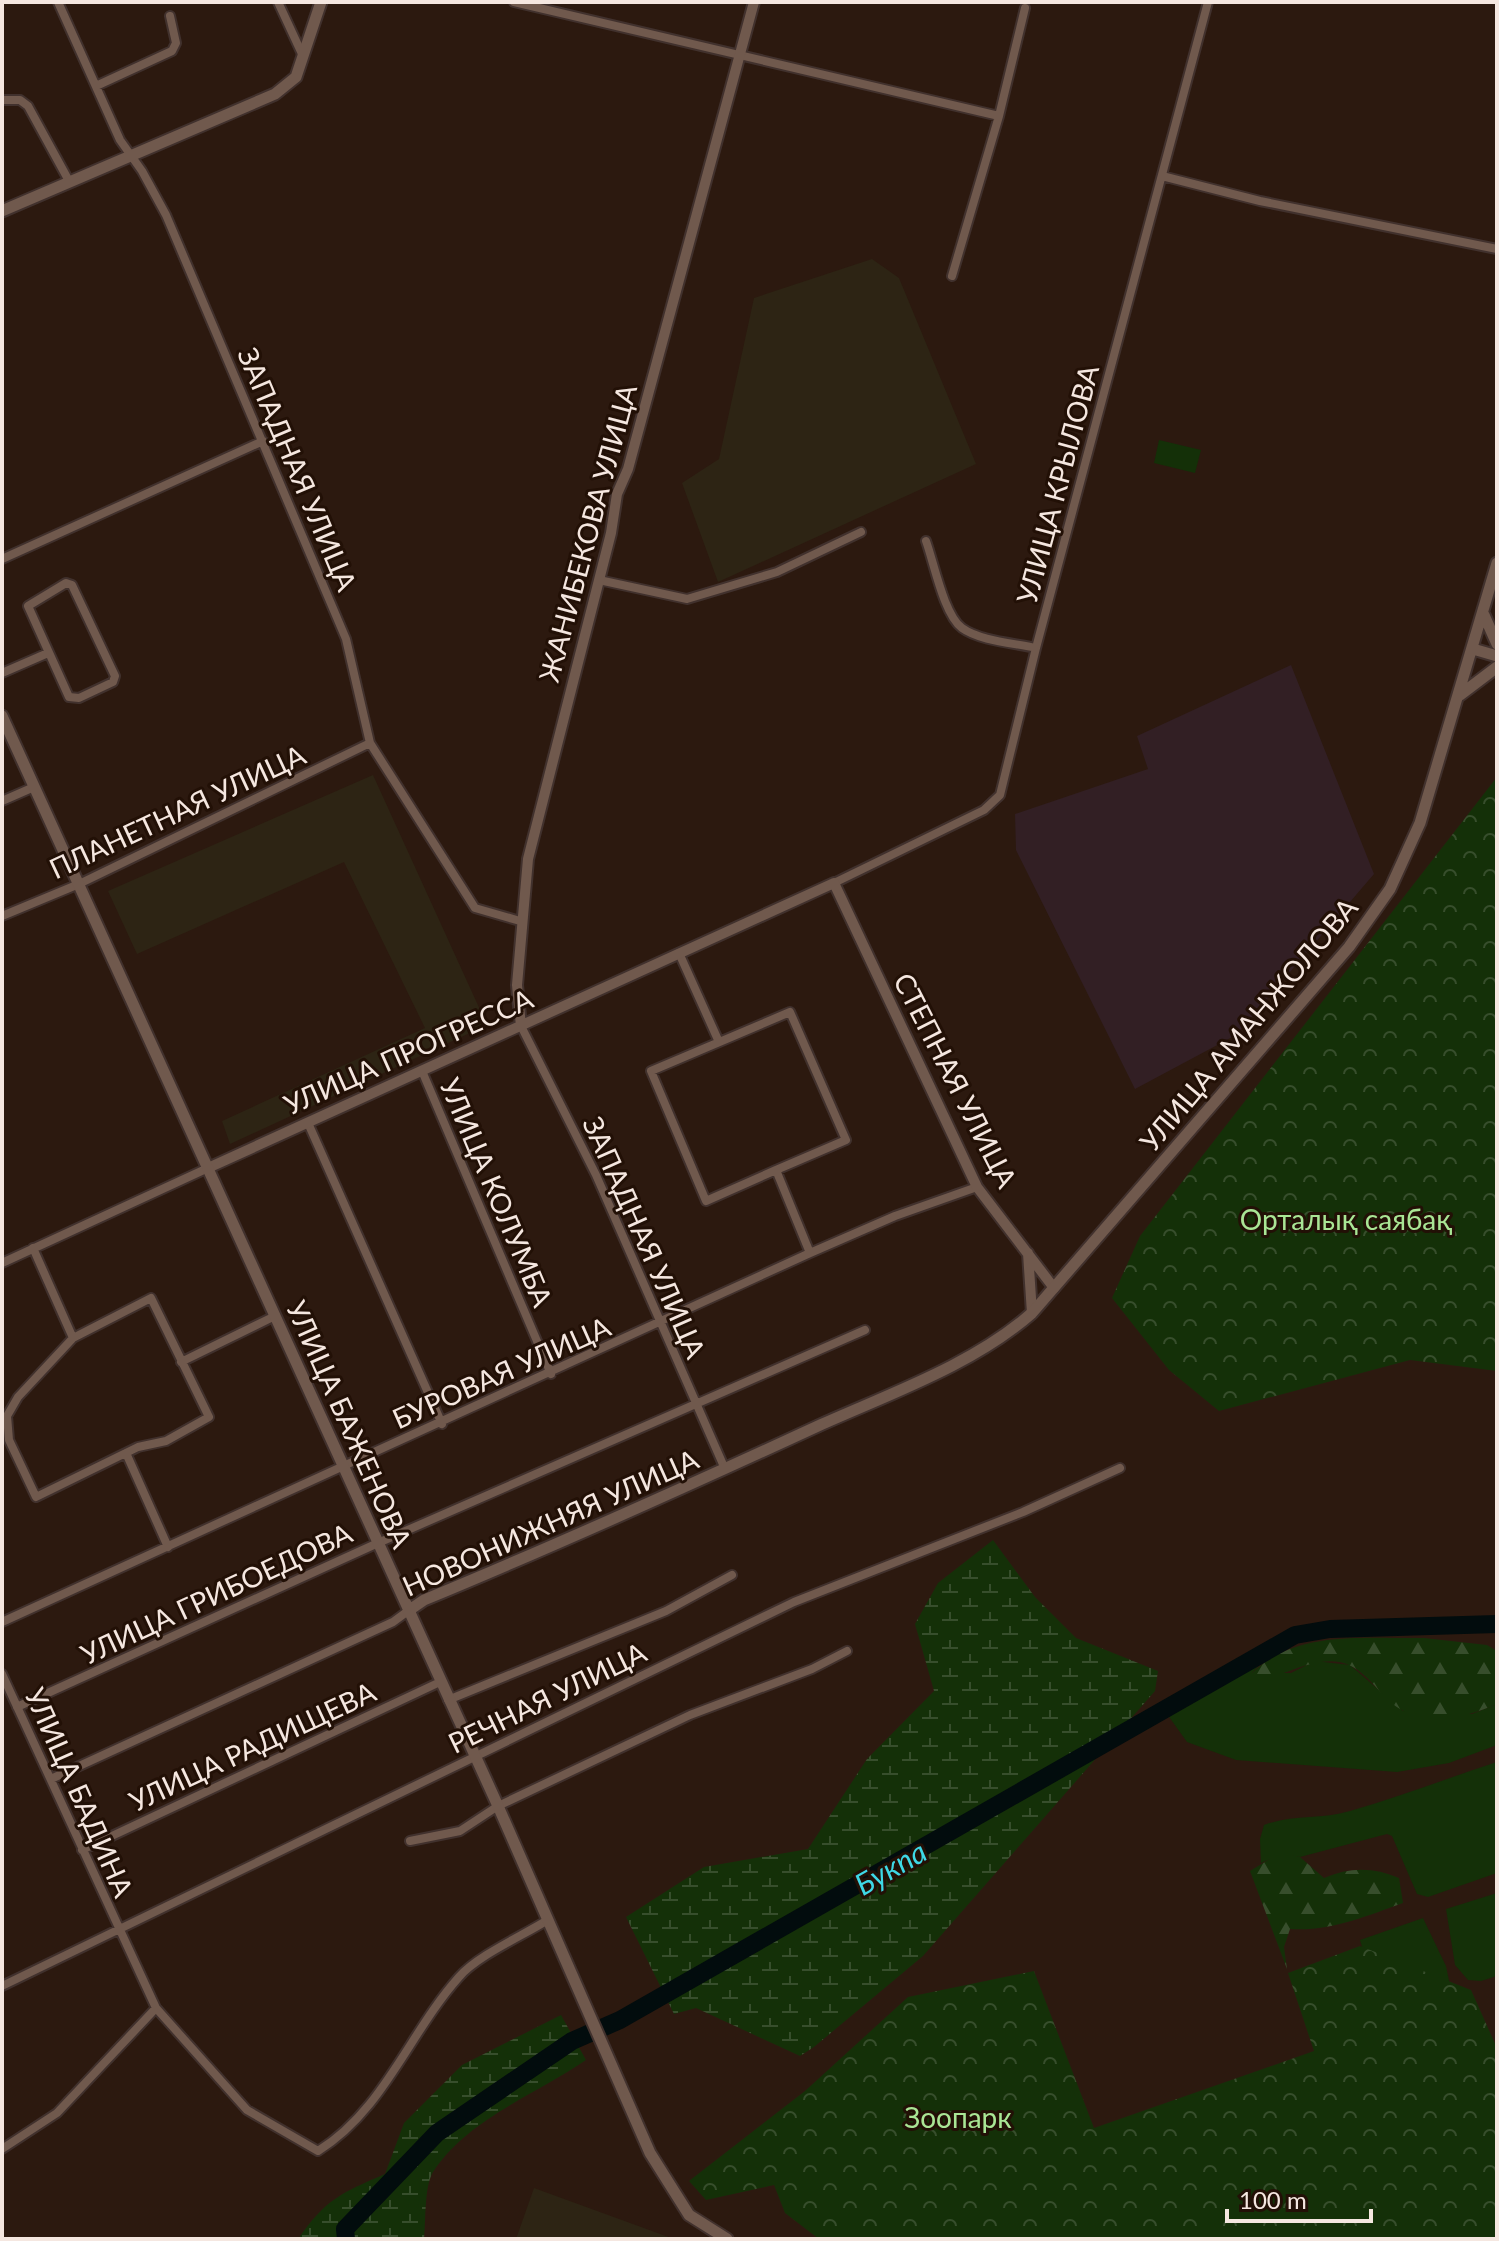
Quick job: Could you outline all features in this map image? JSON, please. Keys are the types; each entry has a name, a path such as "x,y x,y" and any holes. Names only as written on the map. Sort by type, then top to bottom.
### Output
{"main road":[{"path":"2,211 131,153 275,94 296,77 305,59 321,2"},
{"path":"1497,563 1473,649 1497,656"},
{"path":"1484,614 1497,644"},
{"name":"УЛИЦА АМАНЖОЛОВА","path":"1054,1288 1349,947 1381,904 1420,823 1473,649"},
{"path":"1460,695 1497,667"},
{"name":"УЛИЦА БАЖЕНОВА","path":"2,716 498,1806 650,2153 689,2215 727,2239"},
{"name":"НОВОНИЖНЯЯ УЛИЦА","path":"408,1611 424,1600 725,1469 931,1374 1016,1327 1054,1288"}],"street":[{"name":"ЗАПАДНАЯ УЛИЦА","path":"58,2 120,140 131,153 166,215 263,441 346,639 370,743 475,908 520,921"},
{"path":"278,2 305,59"},
{"path":"514,2 999,116"},
{"name":"ЖАНИБЕКОВА УЛИЦА","path":"521,1026 517,985 520,921 528,859 599,580 617,494 628,469 754,2"},
{"name":"УЛИЦА КРЫЛОВА","path":"834,883 995,803 1003,787 1036,648 1208,2"},
{"path":"952,276 999,116 1025,8"},
{"path":"96,86 172,51 176,43 170,16"},
{"path":"2,100 20,100 28,106 69,181"},
{"path":"1162,176 1260,201 1497,249"},
{"path":"2,559 263,441"},
{"path":"599,580 687,599 777,572 861,532"},
{"path":"926,541 951,614 959,625 970,632 1036,648"},
{"path":"70,583 115,680 71,698 48,653 28,604 70,583"},
{"path":"2,673 48,653"},
{"name":"ПЛАНЕТНАЯ УЛИЦА","path":"2,916 79,884 370,743"},
{"path":"2,801 34,787"},
{"name":"УЛИЦА ПРОГРЕССА","path":"2,1263 834,883"},
{"name":"СТЕПНАЯ УЛИЦА","path":"834,883 977,1187 1054,1288"},
{"path":"679,953 719,1042"},
{"path":"790,1012 846,1140 776,1170 706,1201 651,1071 790,1012"},
{"name":"ЗАПАДНАЯ УЛИЦА","path":"521,1026 596,1175 725,1469"},
{"name":"УЛИЦА КОЛУМБА","path":"422,1071 551,1374"},
{"path":"308,1123 442,1424"},
{"path":"776,1170 810,1253"},
{"name":"БУРОВАЯ УЛИЦА","path":"2,1622 660,1325 810,1253 895,1216 977,1187"},
{"path":"33,1248 73,1338"},
{"path":"1028,1251 1032,1313"},
{"path":"151,1298 209,1417 166,1441 126,1453 36,1497 6,1442 7,1416 18,1397 73,1338 151,1298"},
{"path":"181,1362 275,1316"},
{"name":"УЛИЦА ГРИБОЕДОВА","path":"17,1707 378,1543 865,1330"},
{"path":"126,1453 168,1547"},
{"name":"РЕЧНАЯ УЛИЦА","path":"2,1986 794,1602 1023,1512 1120,1468"},
{"path":"448,1700 666,1611 732,1575"},
{"name":"НОВОНИЖНЯЯ УЛИЦА","path":"51,1779 393,1622 408,1611"},
{"path":"410,1841 460,1831 498,1806 690,1715 812,1669 847,1651"},
{"name":"УЛИЦА БАДИНА","path":"2,1674 156,2008 247,2110 318,2151 339,2137 361,2115 461,1974 546,1921"},
{"name":"УЛИЦА РАДИЩЕВА","path":"82,1850 440,1682"},
{"path":"2,2149 57,2113 156,2008"}],"shaded area":[{"path":"872,259 899,278 976,464 718,582 682,483 719,459 754,298"},
{"path":"1291,665 1374,874 1236,1035 1135,1089 1016,850 1015,814 1148,769 1137,736"},
{"path":"373,775 487,1025 230,1144 222,1121 425,1028 344,862 137,954 108,891"},
{"path":"534,2188 674,2239 516,2239"}],"green space":[{"path":"1159,440 1201,450 1195,473 1154,463"},
{"name":"Орталық саябақ","path":"1497,777 1497,1371 1410,1360 1219,1411 1169,1370 1112,1298 1140,1236"},
{"path":"993,1540 1035,1597 1076,1638 1158,1671 1155,1691 923,1956 814,2047 800,2056 696,2008 674,2014 626,1917 704,1867 808,1849 867,1759 934,1691 915,1624 938,1583"},
{"path":"1424,1638 1487,1645 1497,1651 1497,1704 1462,1716 1425,1718 1395,1706 1358,1670 1340,1662 1318,1662 1263,1680 1252,1673 1270,1659 1311,1643 1333,1639"},
{"path":"1315,1661 1350,1665 1403,1711 1472,1714 1497,1704 1497,1745 1449,1763 1397,1772 1236,1760 1187,1742 1167,1714 1262,1662 1252,1673 1291,1673"},
{"path":"1497,1762 1497,1873 1428,1897 1417,1894 1392,1836 1387,1834 1300,1857 1280,1856 1261,1863 1260,1839 1264,1825 1285,1819 1350,1811"},
{"path":"1288,1854 1300,1857 1324,1878 1362,1870 1399,1878 1403,1903 1333,1926 1290,1929 1284,1947 1287,1969 1250,1871 1273,1857"},
{"path":"1497,1893 1497,1976 1481,1981 1468,1980 1455,1965 1446,1909"},
{"path":"1423,1918 1446,1966 1451,1990 1368,1968 1360,1940"},
{"name":"Зоопарк","path":"1360,1946 1471,1990 1497,2048 1497,2239 819,2239 785,2213 774,2185 706,2200 689,2181 805,2091 908,1997 1034,1971 1094,2128 1314,2051 1288,1973"},
{"path":"561,2015 586,2060 483,2122 448,2153 430,2178 424,2239 298,2239 326,2206 385,2174 404,2123 462,2065"}],"waterway":[{"name":"Букпа","path":"346,2239 345,2229 437,2133 572,2041 620,2020 1295,1635 1330,1629 1497,1624"}]}
